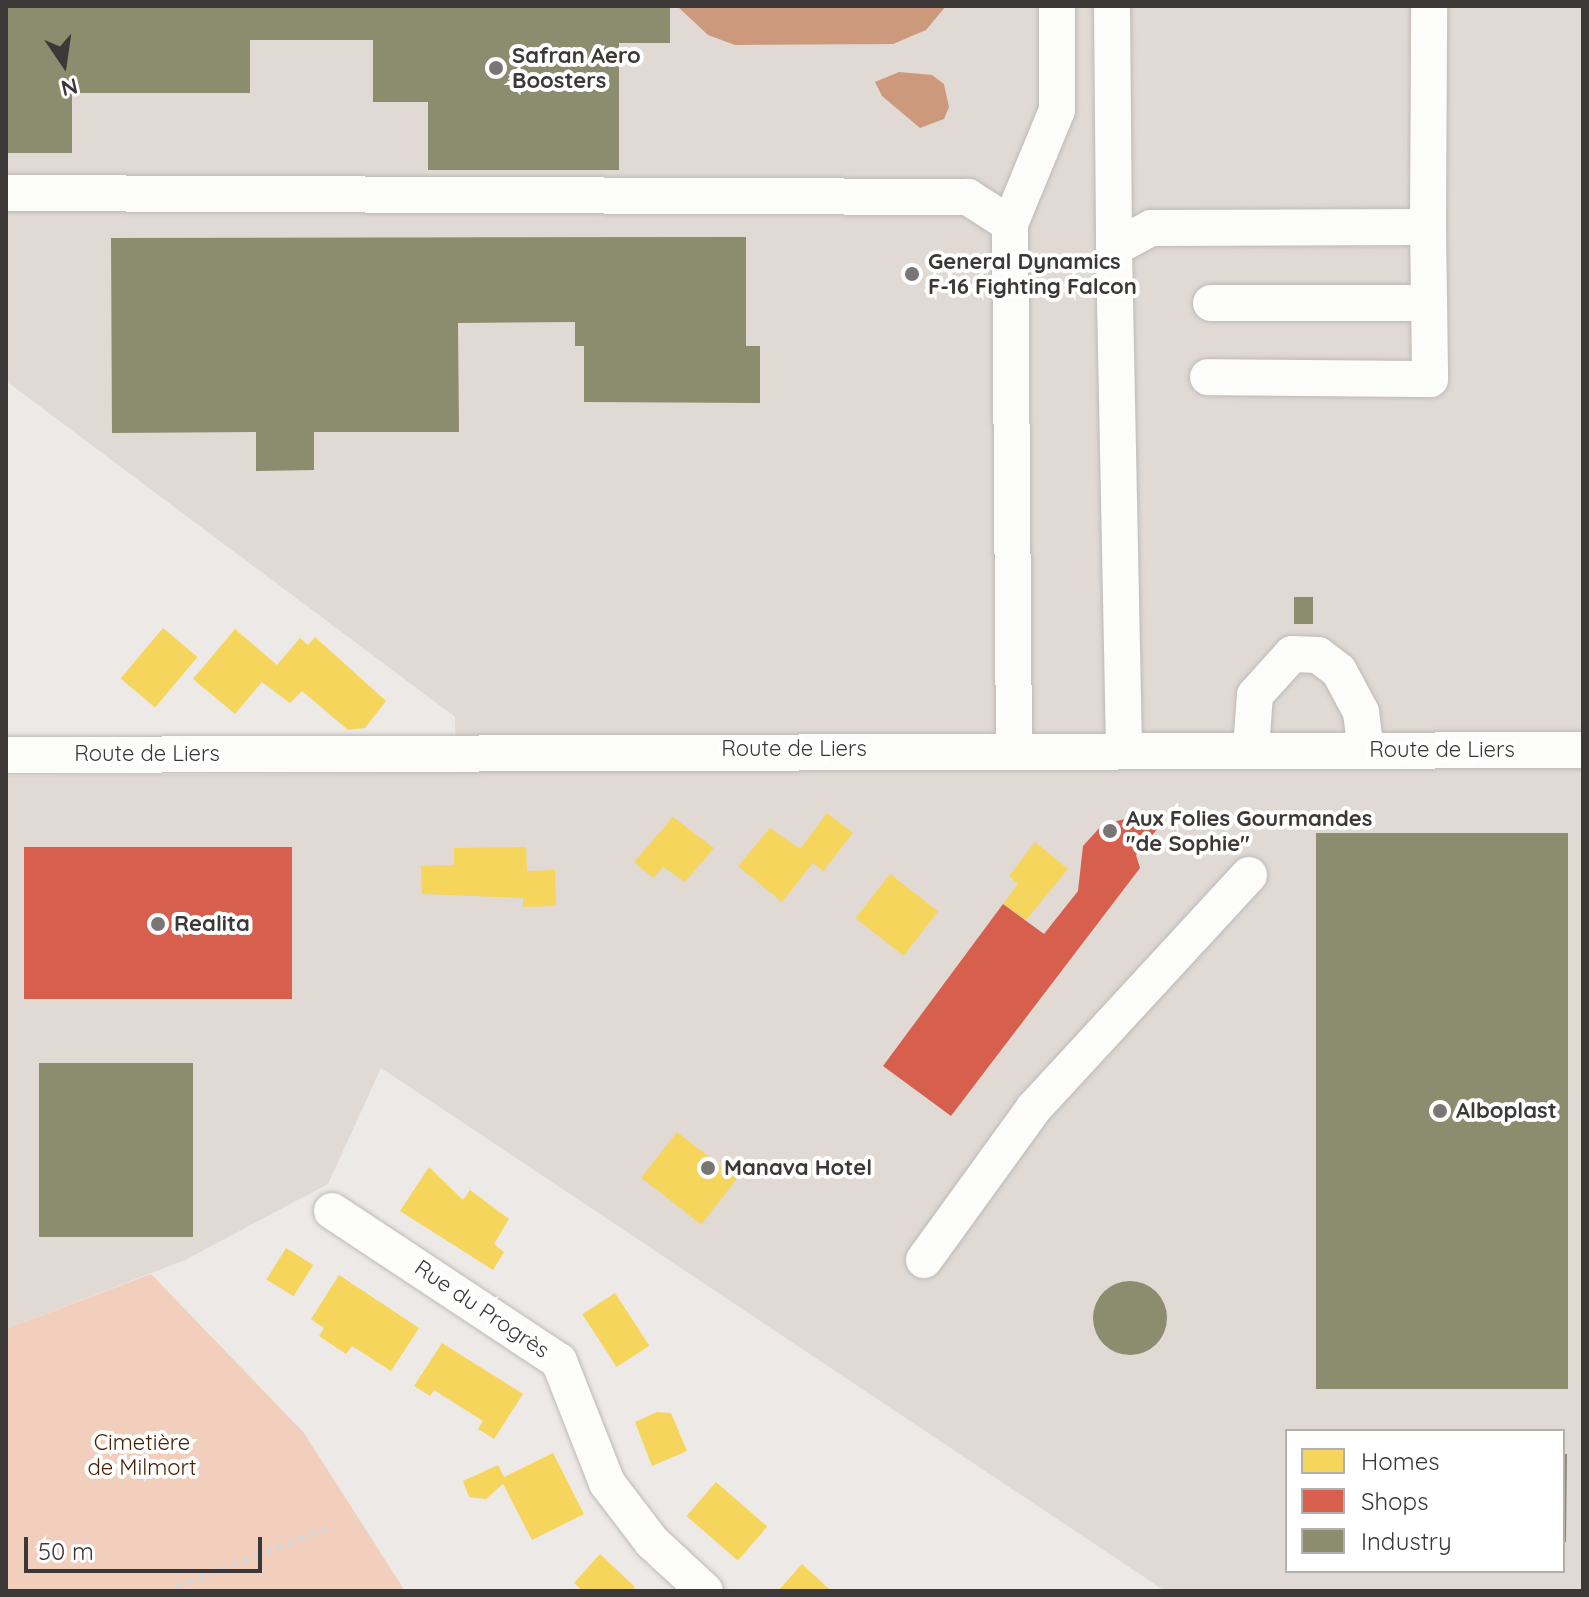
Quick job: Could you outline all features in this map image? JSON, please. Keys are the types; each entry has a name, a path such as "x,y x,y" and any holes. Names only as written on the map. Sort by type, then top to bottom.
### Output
{"street":[{"path":"1014,747 1010,224 1057,110 1057,6"},
{"path":"1112,6 1124,748"},
{"path":"1208,377 1430,379 1429,6"},
{"path":"6,193 968,197 1010,224"},
{"path":"1114,248 1151,228 1428,227"},
{"path":"1211,303 1429,303"},
{"path":"1251,749 1255,695 1292,654 1318,655 1339,671 1361,712 1366,750"},
{"name":"Route de Liers","path":"6,755 1014,747 1583,750"},
{"path":"924,1260 1034,1108 1249,875"},
{"name":"Rue du Progrès","path":"332,1211 559,1361 607,1483 652,1542 705,1591"}],"path":[{"path":"165,1591 332,1526"}],"shaded area":[{"path":"6,6 1583,6 1583,1591 1165,1591 381,1068 328,1184 185,1260 6,1329 6,776 456,773 455,717 6,381"},
{"path":"677,6 946,6 926,30 893,44 735,45 708,35"},
{"path":"899,72 932,75 944,84 949,107 944,119 920,128 882,96 875,82"}],"green space":[{"name":"Cimetière de Milmort","path":"151,1274 304,1433 405,1591 6,1591 6,1329"}],"building: Homes":[{"path":"163,628 197,657 155,707 121,679"},
{"path":"235,629 277,665 300,638 308,645 315,637 386,701 365,728 348,730 302,691 290,703 262,682 235,714 193,679"},
{"path":"827,813 853,833 823,871 813,863 782,902 738,866 770,828 800,849"},
{"path":"673,817 714,848 685,882 663,867 653,878 634,862"},
{"path":"1035,842 1068,869 1026,920 1003,904 1018,884 1009,876"},
{"path":"526,847 527,871 555,870 556,906 523,907 523,898 422,894 421,866 454,865 454,848"},
{"path":"890,874 938,912 904,956 856,918"},
{"path":"677,1132 737,1179 701,1224 641,1178"},
{"path":"429,1167 463,1200 470,1190 509,1219 494,1244 504,1252 493,1270 400,1211"},
{"path":"286,1248 313,1265 294,1296 266,1279"},
{"path":"339,1275 419,1328 391,1371 352,1346 346,1354 319,1336 324,1328 311,1319"},
{"path":"615,1293 649,1346 617,1367 582,1314"},
{"path":"442,1343 523,1394 494,1439 478,1429 483,1421 434,1390 430,1396 414,1386"},
{"path":"657,1412 671,1413 687,1451 652,1466 635,1422"},
{"path":"553,1453 584,1514 532,1540 503,1484 486,1499 469,1497 463,1481 498,1465 504,1477"},
{"path":"716,1482 767,1527 738,1561 686,1516"},
{"path":"600,1554 635,1587 631,1591 583,1591 574,1583"},
{"path":"802,1564 828,1588 832,1591 778,1591"}],"building: Shops":[{"path":"1132,817 1158,828 1136,855 1140,868 951,1116 883,1066 1003,904 1044,934 1078,891 1083,846 1102,825"},
{"name":"Realita","path":"24,847 292,847 292,999 24,999"}],"building: Industry":[{"name":"Safran Aero Boosters","path":"6,6 670,6 670,43 619,43 619,170 428,170 428,102 373,102 373,40 250,40 250,93 72,93 72,153 6,153"},
{"path":"746,237 746,346 760,346 760,403 584,402 584,346 575,346 575,322 458,323 459,432 314,432 314,470 256,471 256,432 112,433 111,238"},
{"path":"1294,597 1313,597 1313,624 1294,624"},
{"name":"Alboplast","path":"1316,833 1568,833 1568,1389 1316,1389"},
{"path":"39,1063 193,1063 193,1237 39,1237"},
{"path":"1123,1281 1137,1281 1151,1287 1161,1297 1167,1318 1165,1332 1151,1349 1137,1355 1123,1355 1109,1349 1099,1339 1093,1325 1093,1311 1099,1297 1109,1287"},
{"path":"1565,1454 1567,1454 1566,1542"}],"place":[{"name":"Safran Aero Boosters","path":"496,68"},
{"name":"General Dynamics F-16 Fighting Falcon","path":"912,274"},
{"name":"Aux Folies Gourmandes \"de Sophie\"","path":"1110,831"},
{"name":"Realita","path":"158,924"},
{"name":"Alboplast","path":"1440,1111"},
{"name":"Manava Hotel","path":"708,1168"}]}
